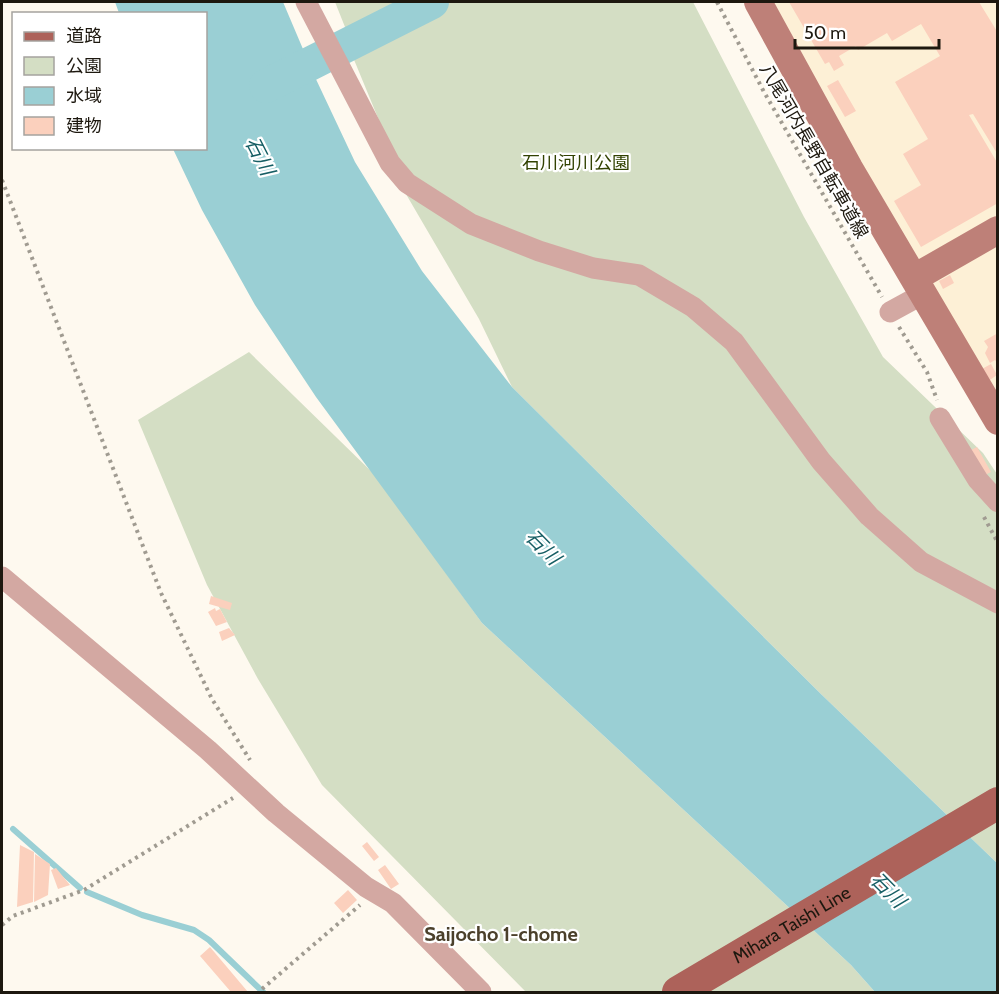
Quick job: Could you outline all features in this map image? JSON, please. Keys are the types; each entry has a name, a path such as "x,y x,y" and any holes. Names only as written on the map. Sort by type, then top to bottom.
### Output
{"main road":[{"name":"Mihara Taishi Line","path":"678,993 998,803"}],"street":[{"path":"306,2 390,163 407,183 471,224 539,251 593,268 639,275 693,307 734,342 821,461 869,516 921,562 998,603"},
{"path":"758,2 849,168 998,421"},
{"path":"890,312 919,286 998,230"},
{"path":"940,418 978,480 998,502"},
{"path":"2,577 208,750 249,788 366,887 393,903 481,993"}],"path":[{"name":"八尾河内長野自転車道線","path":"717,2 764,92 890,312"},
{"path":"2,180 161,593 212,699 255,766"},
{"path":"2,926 13,916 84,890 249,788"},
{"path":"262,989 363,903"}],"shaded area":[{"path":"771,2 997,2 997,400 935,293"}],"green space":[{"path":"335,2 406,2 347,32"},
{"name":"石川河川公園","path":"448,2 693,2 804,217 883,357 983,453 997,474 997,863 822,695 512,387 479,319 403,189 390,147 350,50"},
{"path":"249,352 376,476 482,623 851,965 875,992 526,992 322,785 258,679 207,585 138,420"}],"water":[{"name":"石川","path":"115,2 283,2 355,162 422,271 512,387 822,695 997,863 997,992 875,992 851,965 482,623 316,397 255,305 202,210 173,150 207,150 207,12 119,12"}],"building":[{"path":"789,2 979,2 998,33 998,155 973,114 969,115 998,164 998,203 921,247 894,201 921,185 903,154 928,139 895,82 940,56 921,24 892,41 887,33 858,50 856,46 839,56 844,65 834,71 829,62 825,64"},
{"path":"838,80 856,111 845,117 827,86"},
{"path":"950,275 954,283 943,289 939,281"},
{"path":"998,333 998,364 995,360 990,363 985,353 988,347 984,341"},
{"path":"991,364 997,375 987,382 980,370"},
{"path":"977,447 991,472 981,477 967,452"},
{"path":"211,596 232,603 230,610 209,604"},
{"path":"215,608 216,611 220,609 227,622 216,626 208,612"},
{"path":"229,628 235,635 222,641 219,632"},
{"path":"367,842 379,857 374,861 362,846"},
{"path":"20,845 34,852 33,902 17,907"},
{"path":"35,854 50,864 48,895 34,902"},
{"path":"385,865 399,884 391,889 378,870"},
{"path":"56,868 70,885 58,889 51,870"},
{"path":"348,890 357,900 343,913 334,903"},
{"path":"210,947 248,992 231,992 200,956"}],"waterway":[{"path":"266,86 432,2"},
{"path":"13,829 80,888"},
{"path":"87,892 142,915 194,930 209,940 263,992"}],"district":[{"name":"Saijocho 1-chome","path":"501,934"}]}
